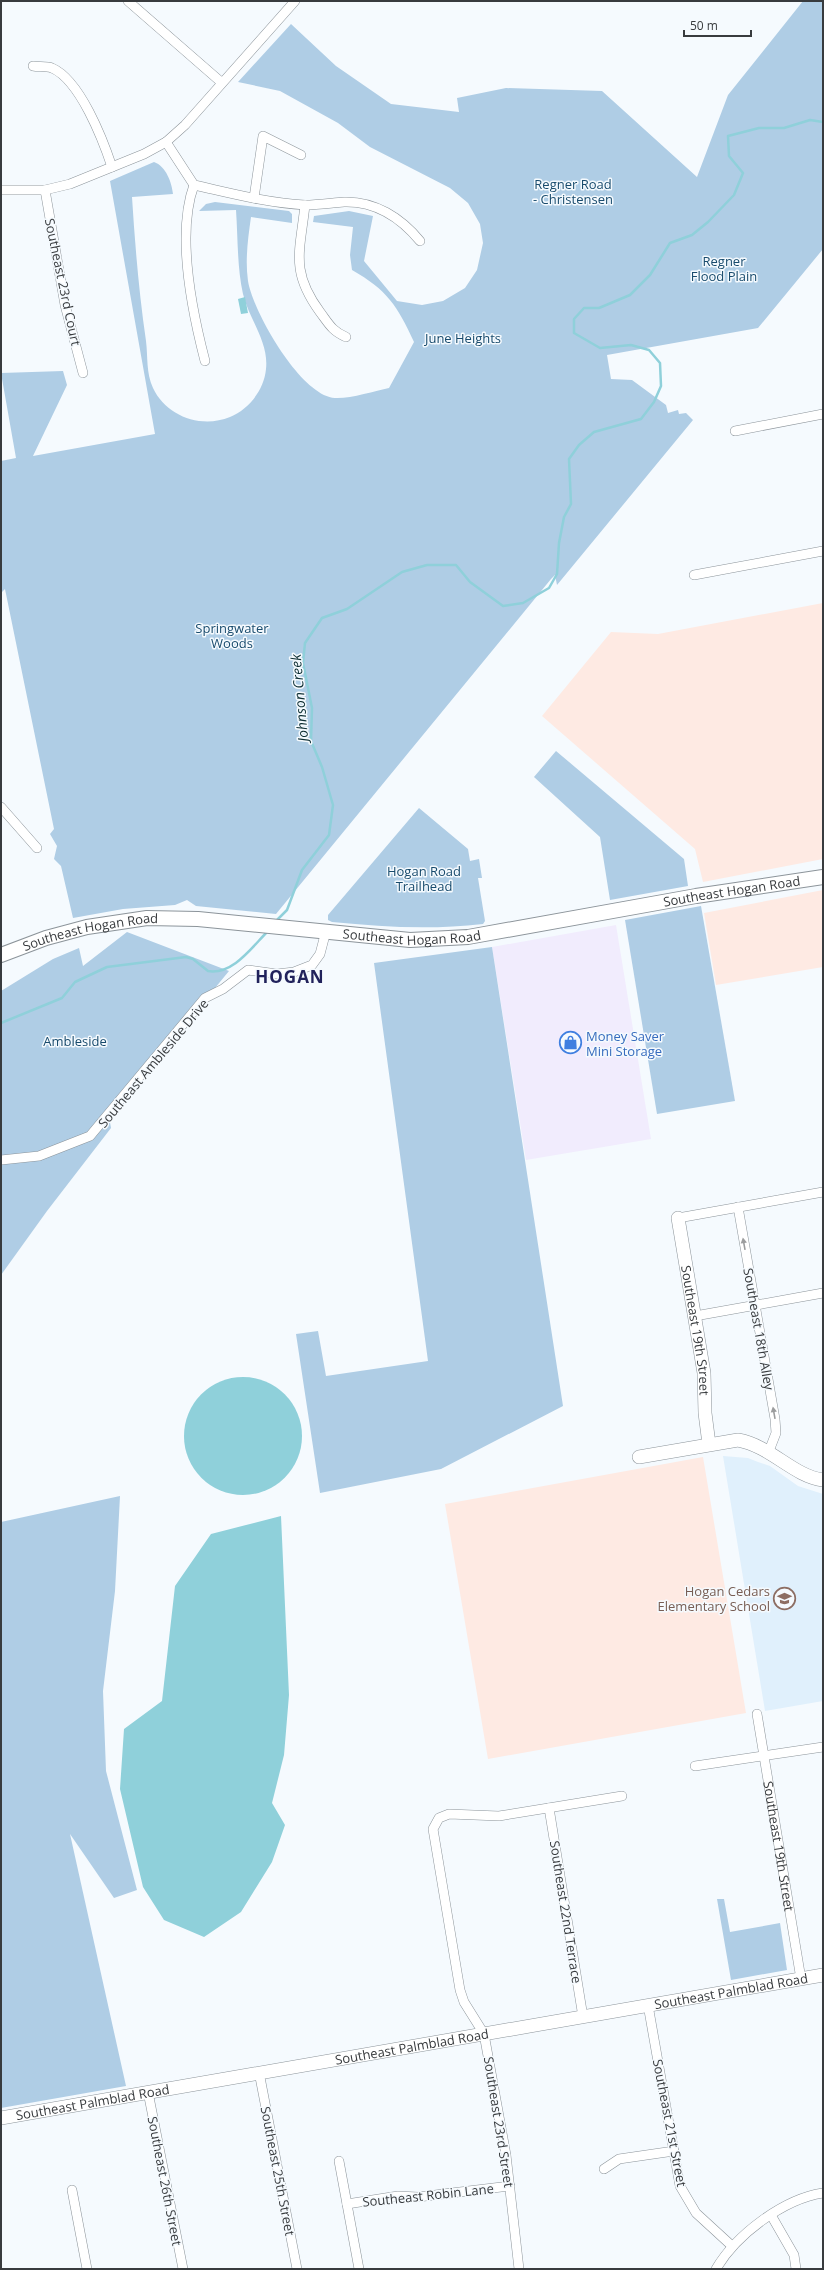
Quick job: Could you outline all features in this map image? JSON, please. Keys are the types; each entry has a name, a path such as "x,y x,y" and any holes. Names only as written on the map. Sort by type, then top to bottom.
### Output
{"main road":[{"name":"Southeast Hogan Road","path":"1,955 46,938 116,922 167,918 262,924 410,940 468,937 696,896 823,877"}],"street":[{"path":"128,1 222,82"},
{"path":"1,190 45,190 70,184 112,168 166,142 185,125 295,1"},
{"path":"33,66 52,68 68,82 84,104 95,124 112,168"},
{"path":"254,198 263,136 300,155"},
{"path":"166,142 194,185 254,198 305,204 345,202 371,206 398,220 420,241"},
{"path":"194,185 187,213 187,249 193,314 205,361"},
{"name":"Southeast 23rd Court","path":"45,190 65,305 83,373"},
{"path":"305,204 299,264 302,282 312,301 334,332 346,337"},
{"path":"735,431 823,414"},
{"path":"694,575 823,552"},
{"path":"1,807 37,848"},
{"name":"Southeast Ambleside Drive","path":"1,1160 39,1156 90,1136 205,998 223,989 248,970 277,974 312,965 318,959 326,931"},
{"path":"678,1218 823,1192"},
{"name":"Southeast 18th Alley","path":"738,1207 776,1425 775,1436 769,1451"},
{"name":"Southeast 19th Street","path":"678,1218 704,1373 706,1419 709,1444"},
{"path":"695,1316 823,1293"},
{"path":"639,1457 738,1440 750,1442 769,1451 798,1470 823,1480"},
{"name":"Southeast 19th Street","path":"757,1714 801,1979"},
{"path":"695,1766 823,1747"},
{"path":"549,1808 622,1796"},
{"name":"Southeast 23rd Street","path":"519,2269 510,2186 499,2108 484,2034 464,2002 460,1990 433,1834 435,1824 439,1818 451,1814 492,1816 549,1808"},
{"name":"Southeast 22nd Terrace","path":"549,1808 583,2017"},
{"name":"Southeast Palmblad Road","path":"1,2118 823,1975"},
{"name":"Southeast 21st Street","path":"648,2005 680,2186 690,2205 732,2246"},
{"name":"Southeast 25th Street","path":"259,2072 297,2269"},
{"name":"Southeast 26th Street","path":"148,2092 183,2269"},
{"path":"604,2169 619,2159 674,2151"},
{"path":"339,2161 359,2269"},
{"name":"Southeast Robin Lane","path":"347,2204 398,2196 418,2197 510,2186"},
{"path":"72,2190 87,2269"},
{"path":"716,2269 732,2246 771,2215 786,2205 823,2193"},
{"path":"771,2215 794,2255 796,2269"}],"shaded area":[{"path":"245,297 248,313 241,314 238,299"},
{"path":"823,603 823,859 703,882 695,849 542,716 611,632 658,634"},
{"path":"823,890 823,967 716,985 704,913"},
{"name":"Money Saver Mini Storage","path":"616,925 651,1139 526,1160 492,947"},
{"path":"243,1377 266,1381 285,1394 298,1413 302,1436 298,1459 285,1478 266,1491 243,1495 220,1491 201,1478 188,1459 184,1436 188,1413 201,1394 220,1381"},
{"name":"Hogan Cedars Elementary School","path":"723,1456 748,1458 770,1466 798,1486 823,1494 823,1701 765,1711"},
{"path":"703,1457 746,1713 488,1759 445,1504"},
{"path":"281,1516 289,1695 284,1755 272,1803 285,1825 272,1862 241,1912 204,1937 164,1920 143,1887 120,1789 124,1729 162,1701 175,1586 211,1534"}],"green space":[{"name":"Springwater Woods","path":"803,1 823,1 823,249 758,328 607,355 611,379 632,380 666,405 668,413 678,410 679,414 686,413 693,420 557,585 555,575 551,579 276,914 196,906 187,900 175,905 123,909 73,918 61,866 54,859 57,846 50,834 54,829 5,589 1,593 1,461 16,458 1,373 63,371 67,385 33,456 155,434 110,181 154,162 162,167 168,175 171,185 173,194 132,197 148,371 153,388 159,398 175,413 186,418 208,421 230,417 237,414 249,404 259,391 265,377 265,349 246,303 241,284 236,210 199,211 206,204 215,202 289,211 292,214 292,223 251,217 247,249 247,273 252,295 269,331 294,368 308,383 322,394 335,398 355,396 389,388 414,342 402,318 390,300 374,284 352,270 350,255 353,227 313,222 314,216 349,211 373,216 364,261 397,301 422,305 443,301 465,288 477,270 483,243 480,224 468,203 450,188 370,147 338,123 280,91 238,82 291,24 336,66 391,104 459,112 457,98 506,88 602,91 697,177 728,95"},
{"path":"556,751 684,859 688,886 610,900 600,837 534,777"},
{"name":"Hogan Road Trailhead","path":"419,808 468,849 470,861 479,859 482,878 478,878 485,921 483,924 445,927 407,927 351,924 332,922 328,920 328,915"},
{"path":"701,906 735,1101 657,1114 625,920"},
{"name":"Ambleside","path":"127,932 229,971 109,1117 111,1128 47,1211 1,1275 1,991 53,959 79,948 83,966"},
{"path":"492,947 563,1406 441,1469 320,1493 296,1334 318,1331 326,1376 428,1361 374,963"},
{"path":"120,1496 115,1591 103,1691 106,1771 137,1890 114,1898 70,1834 126,2086 1,2108 1,1522"},
{"path":"717,1899 724,1899 730,1932 780,1923 787,1970 731,1980"}],"waterway":[{"name":"Johnson Creek","path":"276,921 287,910 302,870 329,835 333,805 322,767 311,741 312,708 303,663 305,643 322,618 347,609 402,572 427,565 456,565 470,582 503,606 523,603 549,588 557,574 559,543 564,517 571,504 569,459 579,445 594,432 641,419 654,402 661,386 660,363 649,350 631,345 600,348 574,333 574,319 584,308 599,308 630,295 650,275 670,243 692,235 708,222 734,195 743,173 729,156 728,136 759,128 784,128 810,120 823,122"},
{"name":"Johnson Creek","path":"1,1023 62,998 75,982 107,967 186,957 193,959 208,971 226,969 249,952 268,931"}],"place":[{"name":"Money Saver Mini Storage","path":"571,1043"},
{"name":"Hogan Cedars Elementary School","path":"785,1598"}],"district":[{"name":"HOGAN","path":"290,976"}],"park label":[{"name":"Regner Road - Christensen","path":"573,192"},
{"name":"Regner Flood Plain","path":"724,268"},
{"name":"June Heights","path":"463,338"}]}
